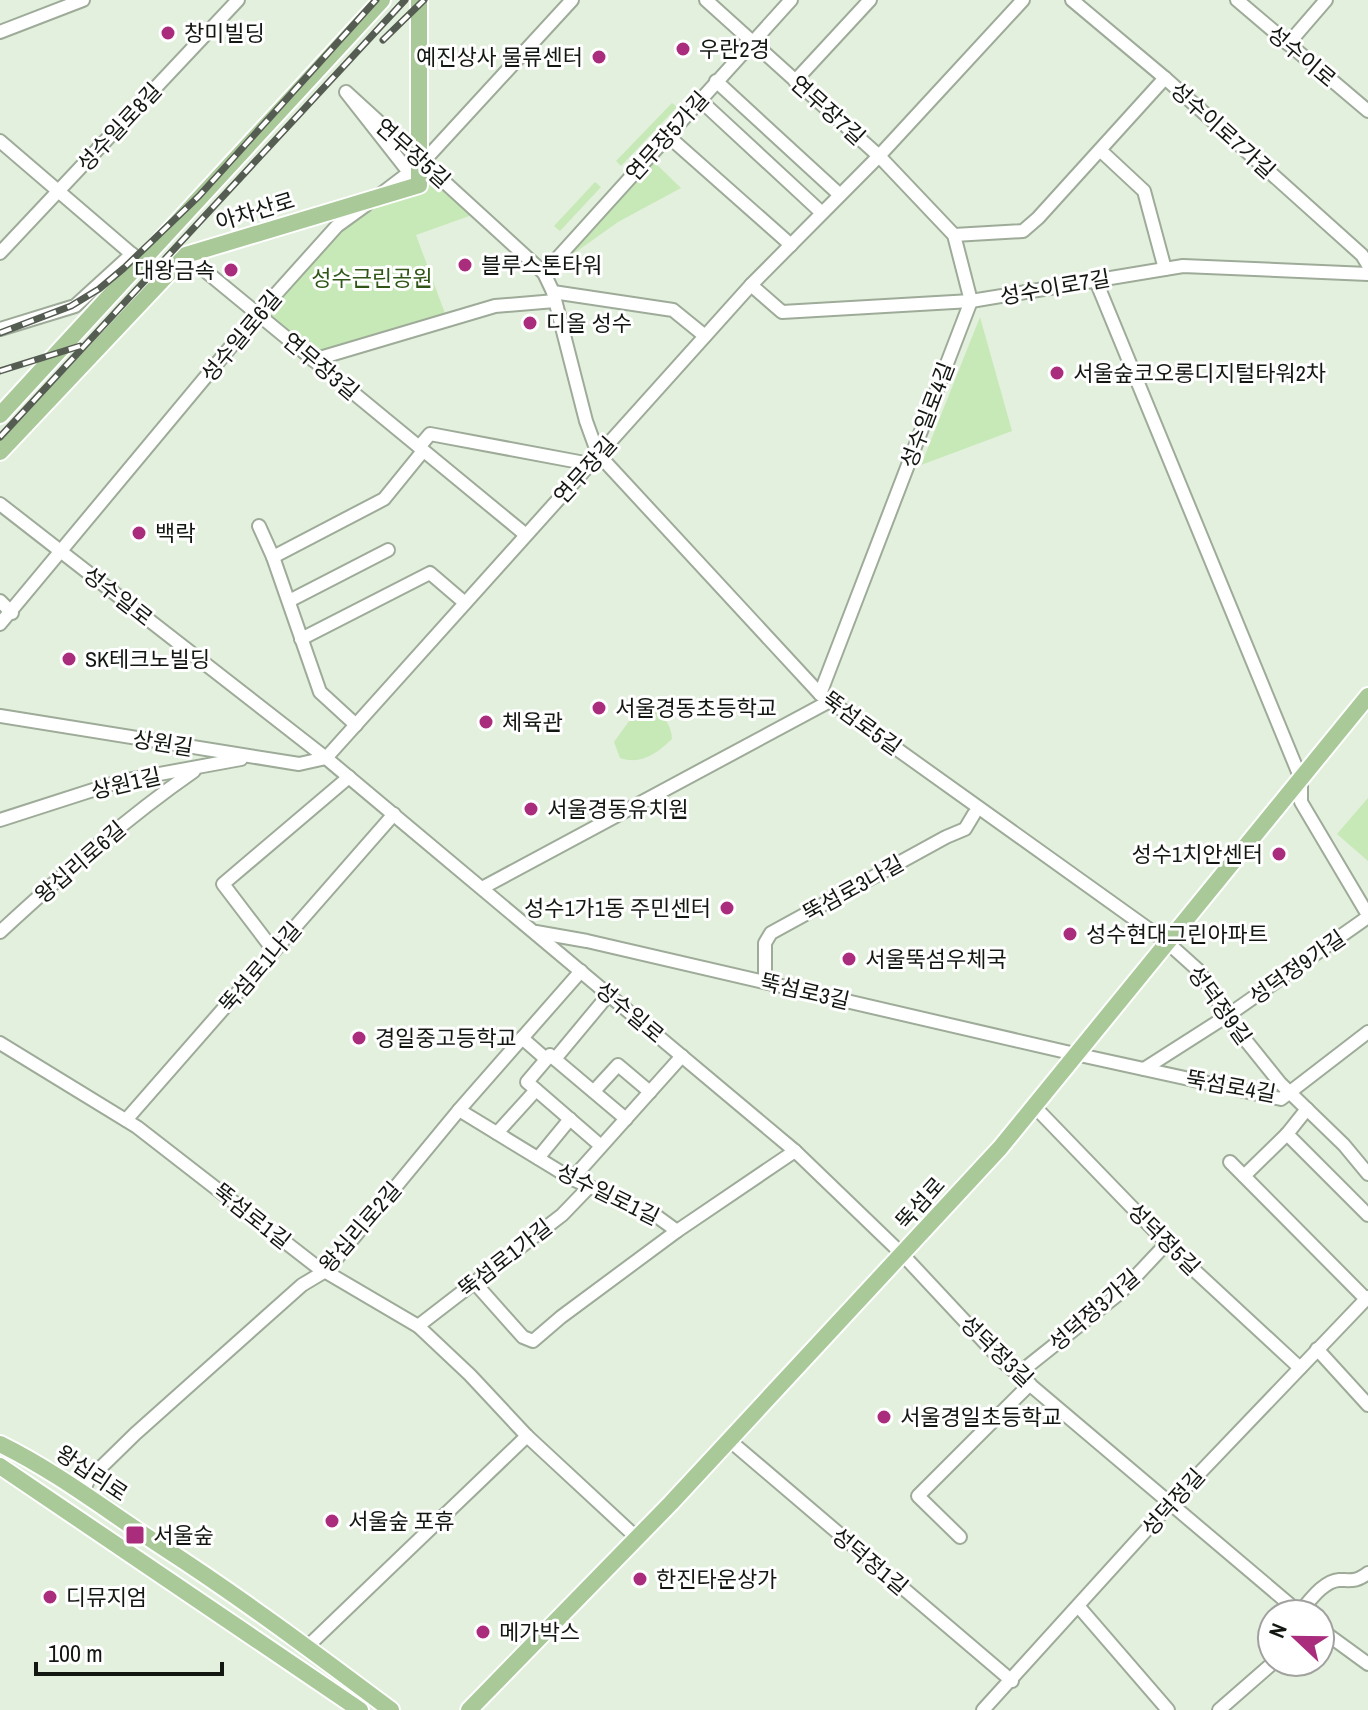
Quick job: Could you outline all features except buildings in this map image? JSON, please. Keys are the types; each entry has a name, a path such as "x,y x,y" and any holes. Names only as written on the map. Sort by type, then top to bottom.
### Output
{"main road":[{"name":"아차산로","path":"0,415 137,258 382,0"},
{"path":"417,1 419,185"},
{"name":"아차산로","path":"0,452 186,255 419,185"},
{"name":"뚝섬로","path":"469,1710 637,1538 1000,1148 1368,696"},
{"name":"왕십리로","path":"0,1444 83,1493 307,1647 391,1710"},
{"name":"왕십리로","path":"0,1466 360,1710"}],"street":[{"path":"0,32 83,0"},
{"name":"성수일로8길","path":"0,253 238,0"},
{"name":"성수일로6길","path":"0,624 258,314 337,226 423,162 572,0"},
{"name":"연무장7길","path":"706,0 879,156"},
{"name":"연무장5가길","path":"544,273 791,0"},
{"path":"795,81 870,0"},
{"name":"연무장길","path":"326,758 751,285 879,156 1023,0"},
{"name":"성수이로7가길","path":"1072,0 1165,78 1362,255 1368,265"},
{"name":"성수이로","path":"1237,0 1368,111"},
{"path":"1288,44 1326,0"},
{"path":"954,235 1023,231 1165,78"},
{"path":"716,81 840,195"},
{"name":"연무장5길","path":"419,185 346,92 544,273 554,296 594,459"},
{"path":"700,100 822,213"},
{"path":"668,136 791,245"},
{"path":"0,141 137,258"},
{"path":"1100,150 1144,191 1165,269"},
{"path":"879,156 954,235 971,301"},
{"name":"연무장3길","path":"186,255 526,535"},
{"name":"아차산로","path":"0,329 75,306 137,258"},
{"name":"성수이로7길","path":"751,285 782,312 971,301 1183,266 1368,274"},
{"name":"성덕정9가길","path":"1096,281 1301,779 1301,802 1368,916 1227,1016 1144,1069"},
{"path":"313,360 495,306 554,296 673,310 705,336"},
{"name":"성수일로4길","path":"825,698 971,301"},
{"path":"273,557 384,499 430,434 594,459"},
{"name":"뚝섬로5길","path":"594,459 825,698 1168,943"},
{"name":"성수일로","path":"0,504 394,814 795,1151 903,1255"},
{"path":"259,526 273,557 320,692 356,725"},
{"path":"289,601 388,550"},
{"path":"301,639 430,573 465,603"},
{"path":"0,601 12,613"},
{"path":"482,888 825,698"},
{"name":"상원길","path":"0,716 299,764 326,758"},
{"name":"상원1길","path":"0,820 121,781 254,757"},
{"name":"왕십리로6길","path":"0,932 149,802 200,766"},
{"path":"274,951 223,884 349,777"},
{"name":"뚝섬로1나길","path":"126,1120 394,814"},
{"name":"뚝섬로3나길","path":"765,982 765,943 771,933 965,829 974,814"},
{"name":"뚝섬로3길","path":"534,931 1075,1054"},
{"name":"성덕정9길","path":"1168,943 1198,970 1227,1016 1289,1092 1344,1145 1368,1174"},
{"name":"왕십리로2길","path":"83,1493 88,1480 135,1434 302,1285 327,1270 459,1110 581,971"},
{"path":"601,1146 527,1082 609,994"},
{"name":"뚝섬로4길","path":"1075,1054 1281,1099 1368,1032"},
{"path":"522,1038 594,1091 626,1119"},
{"name":"뚝섬로1길","path":"0,1043 126,1120 316,1266 418,1326 470,1375 527,1436 637,1538"},
{"path":"572,1179 682,1056"},
{"path":"594,1091 618,1065 650,1092"},
{"path":"497,1133 536,1090"},
{"name":"성덕정5길","path":"1034,1106 1167,1243 1300,1368"},
{"path":"1244,1176 1287,1134 1307,1109"},
{"name":"성수일로1길","path":"459,1110 572,1179 655,1215 677,1231 795,1151"},
{"path":"538,1158 570,1119"},
{"path":"1287,1134 1368,1215"},
{"path":"1230,1162 1367,1298"},
{"name":"뚝섬로1가길","path":"418,1326 562,1215 589,1187"},
{"path":"474,1282 523,1337 533,1341 677,1231"},
{"name":"성덕정3가길","path":"1018,1374 1121,1292 1167,1243"},
{"name":"성덕정3길","path":"903,1255 1002,1361 1282,1598"},
{"name":"성덕정길","path":"983,1710 1170,1504 1367,1298"},
{"path":"1317,1349 1368,1405"},
{"path":"960,1537 918,1496 1030,1384"},
{"path":"307,1647 527,1436"},
{"name":"성덕정1길","path":"729,1440 1012,1681"},
{"path":"1311,1598 1333,1582 1358,1581 1368,1573"},
{"path":"1079,1607 1168,1710"},
{"path":"1336,1641 1368,1664"},
{"path":"1219,1710 1256,1678"}],"green space":[{"path":"672,103 677,107 621,166 616,161"},
{"path":"654,162 681,188 618,222 559,264"},
{"name":"성수근린공원","path":"422,167 475,214 416,235 446,316 315,353 266,314 341,230"},
{"path":"595,182 601,187 560,231 554,226"},
{"path":"980,317 1012,431 921,465"},
{"path":"649,708 665,720 672,739 648,757 635,760 620,758 614,742 637,710"},
{"path":"1368,798 1368,861 1337,834"}],"railway":[{"path":"0,333 71,306 99,289 124,268 199,196 376,0"},
{"path":"0,437 405,0"},
{"path":"383,40 424,0"},
{"path":"0,371 80,346"}],"place":[{"name":"창미빌딩","path":"168,33"},
{"name":"우란2경","path":"683,49"},
{"name":"예진상사 물류센터","path":"599,57"},
{"name":"블루스톤타워","path":"465,265"},
{"name":"대왕금속","path":"231,270"},
{"name":"디올 성수","path":"530,323"},
{"name":"서울숲코오롱디지털타워2차","path":"1057,373"},
{"name":"백락","path":"139,533"},
{"name":"SK테크노빌딩","path":"69,659"},
{"name":"서울경동초등학교","path":"599,708"},
{"name":"체육관","path":"486,722"},
{"name":"서울경동유치원","path":"531,809"},
{"name":"성수1치안센터","path":"1279,854"},
{"name":"성수1가1동 주민센터","path":"727,908"},
{"name":"성수현대그린아파트","path":"1070,934"},
{"name":"서울뚝섬우체국","path":"849,959"},
{"name":"경일중고등학교","path":"359,1038"},
{"name":"서울경일초등학교","path":"884,1417"},
{"name":"서울숲 포휴","path":"332,1521"},
{"name":"서울숲","path":"135,1535"},
{"name":"한진타운상가","path":"640,1579"},
{"name":"디뮤지엄","path":"50,1597"},
{"name":"메가박스","path":"483,1632"}]}
